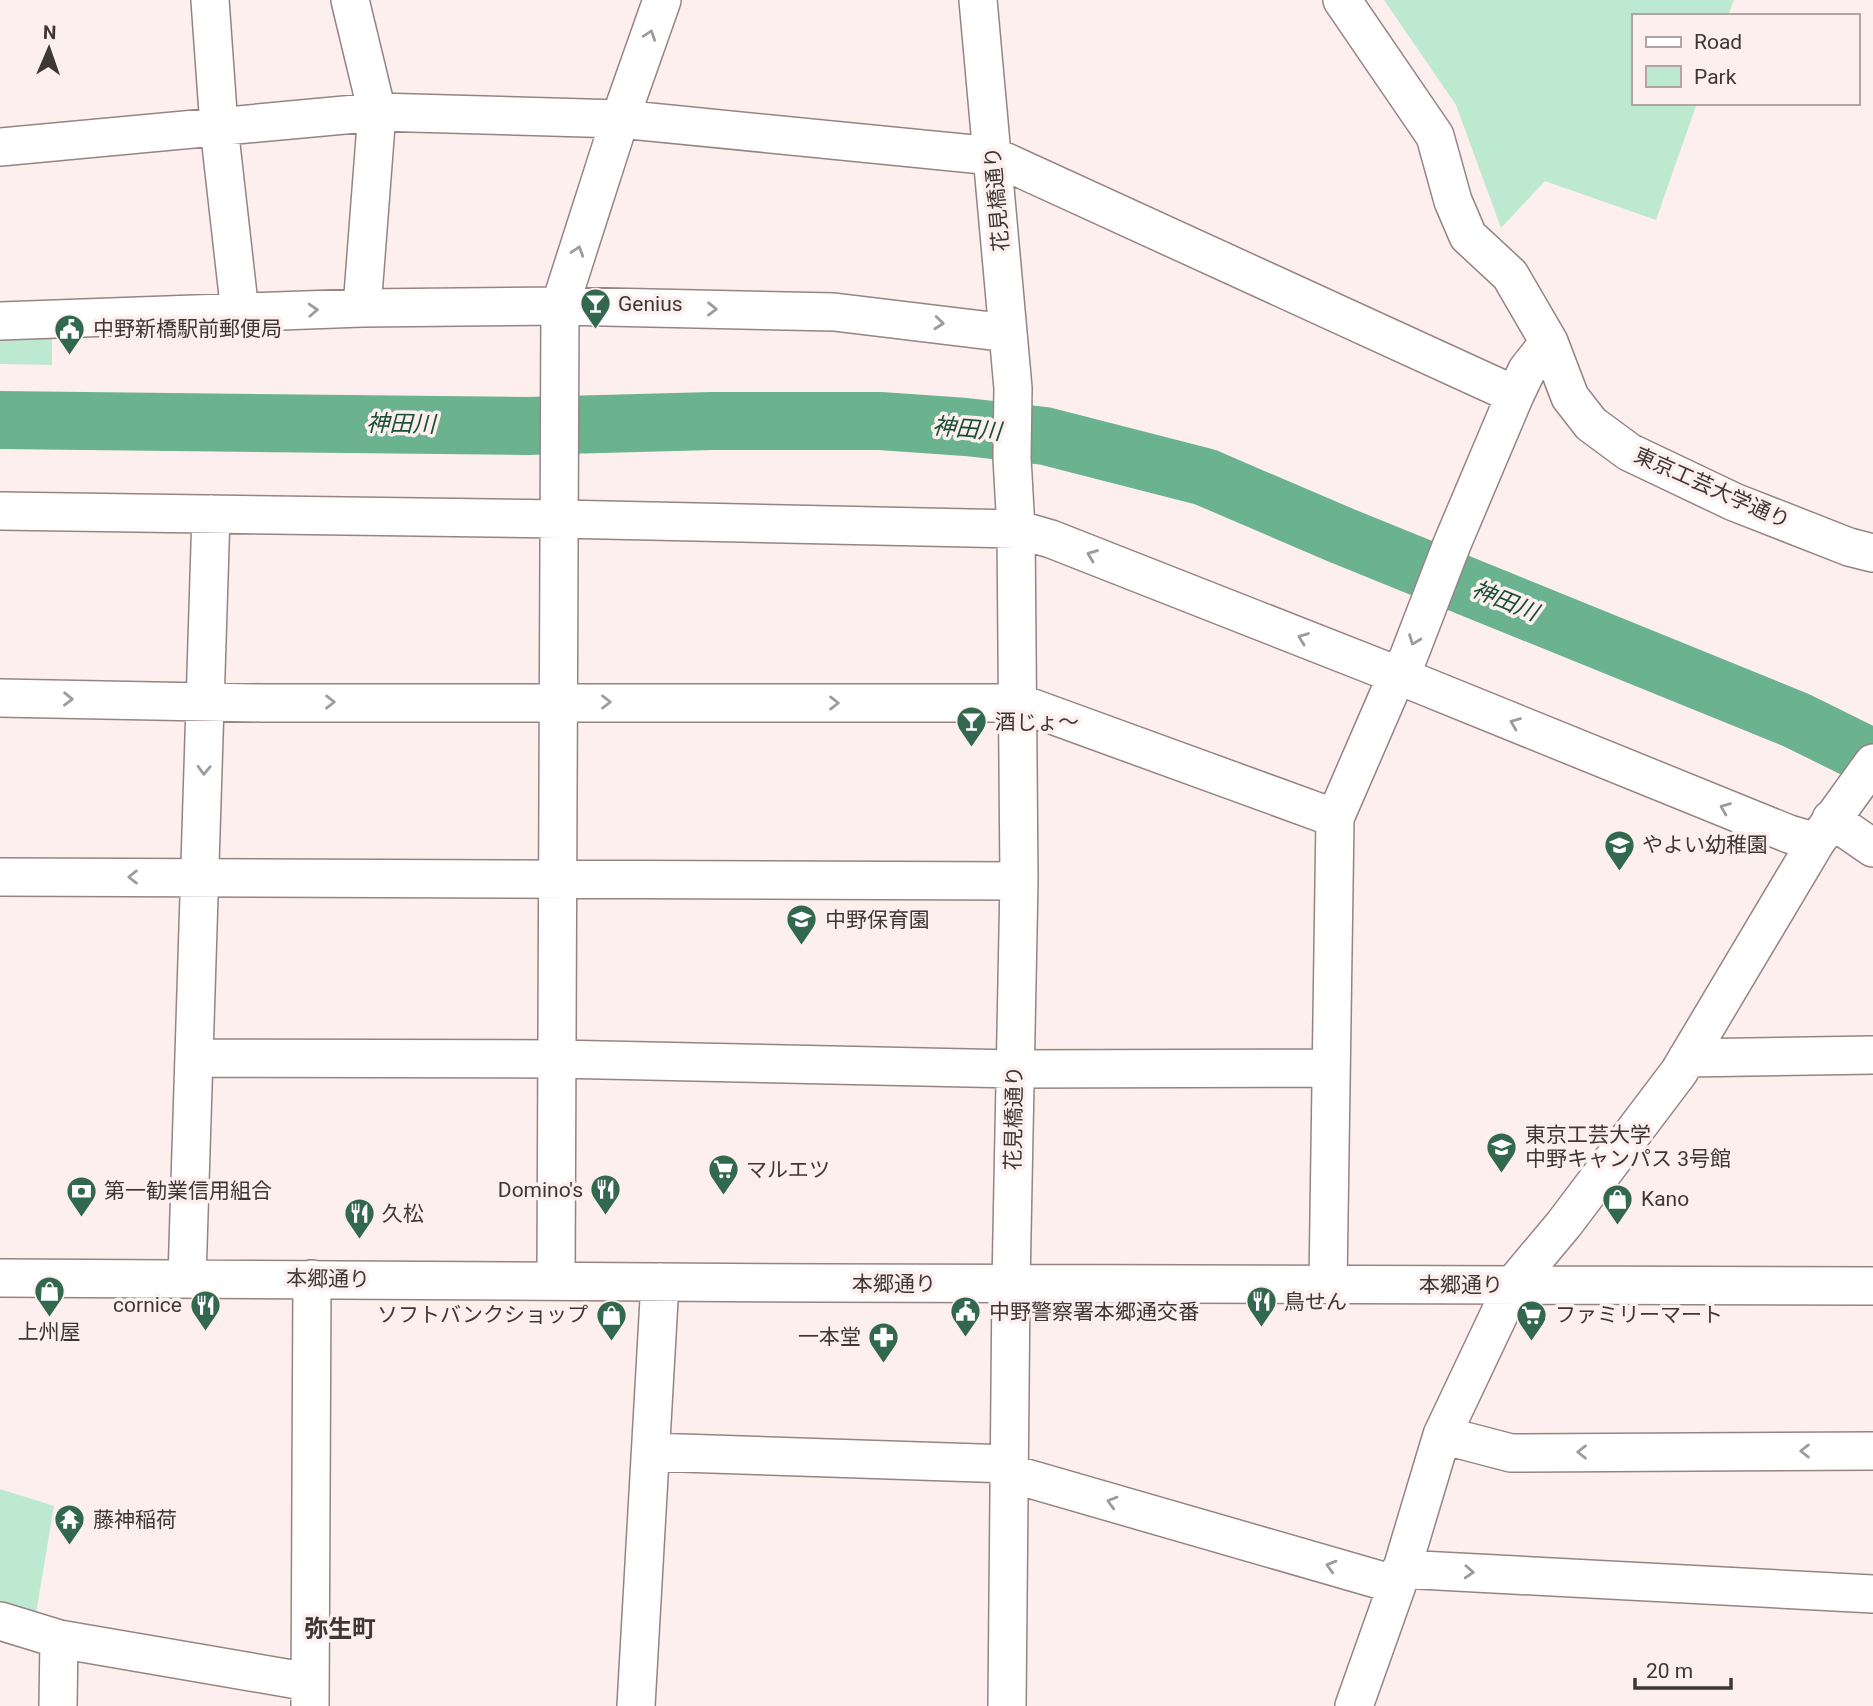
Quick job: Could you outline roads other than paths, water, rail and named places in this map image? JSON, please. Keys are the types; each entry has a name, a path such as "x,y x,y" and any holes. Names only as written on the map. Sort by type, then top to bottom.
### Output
{"street":[{"path":"210,0 219,127 240,313"},
{"path":"350,0 377,112 362,308"},
{"path":"556,1282 560,306 620,119 662,0"},
{"name":"花見橋通り","path":"978,0 1014,399 1012,458 1019,703 1007,1706"},
{"name":"東京工芸大学通り","path":"1342,0 1435,136 1453,201 1468,236 1510,275 1549,342 1570,397 1591,424 1629,452 1734,502 1849,547 1873,553"},
{"path":"0,147 377,112 620,119 993,156 1515,395"},
{"path":"0,321 362,308 560,306 834,312 1008,333"},
{"path":"1328,1284 1335,818 1397,675 1408,658 1452,544 1515,395 1527,370 1549,342"},
{"path":"0,511 1016,529 1051,539 1397,675 1812,832 1873,848"},
{"path":"187,1278 211,514"},
{"path":"0,698 206,702 1019,703 1335,818"},
{"path":"1354,1706 1399,1577 1442,1435 1513,1285 1564,1224 1687,1058 1812,832 1866,774"},
{"path":"0,877 1018,881"},
{"path":"1687,1058 1873,1055"},
{"path":"194,1058 556,1059 1015,1069 1331,1068"},
{"name":"本郷通り","path":"0,1278 1873,1286"},
{"path":"0,1621 59,1639 310,1694 312,1279"},
{"path":"636,1706 660,1282"},
{"path":"1442,1435 1511,1452 1873,1451"},
{"path":"651,1452 1009,1468 1399,1577 1650,1582 1873,1594"},
{"path":"58,1706 59,1639"}],"waterway":[{"name":"神田川","path":"0,420 527,426 712,421 880,421 1045,436 1205,477 1338,534 1796,720 1873,758"}],"place":[{"name":"Genius","path":"595,331"},
{"name":"中野新橋駅前郵便局","path":"70,356"},
{"name":"酒じょ〜","path":"972,749"},
{"name":"やよい幼稚園","path":"1619,872"},
{"name":"中野保育園","path":"802,947"},
{"name":"東京工芸大学 中野キャンパス 3号館","path":"1502,1174"},
{"name":"マルエツ","path":"723,1197"},
{"name":"Domino's","path":"606,1217"},
{"name":"第一勧業信用組合","path":"81,1218"},
{"name":"Kano","path":"1618,1226"},
{"name":"久松","path":"359,1241"},
{"name":"上州屋","path":"49,1319"},
{"name":"鳥せん","path":"1261,1329"},
{"name":"cornice","path":"205,1332"},
{"name":"中野警察署本郷通交番","path":"966,1339"},
{"name":"ソフトバンクショップ","path":"611,1342"},
{"name":"ファミリーマート","path":"1532,1342"},
{"name":"一本堂","path":"884,1364"},
{"name":"藤神稲荷","path":"70,1547"}],"district":[{"name":"弥生町","path":"340,1629"}]}
